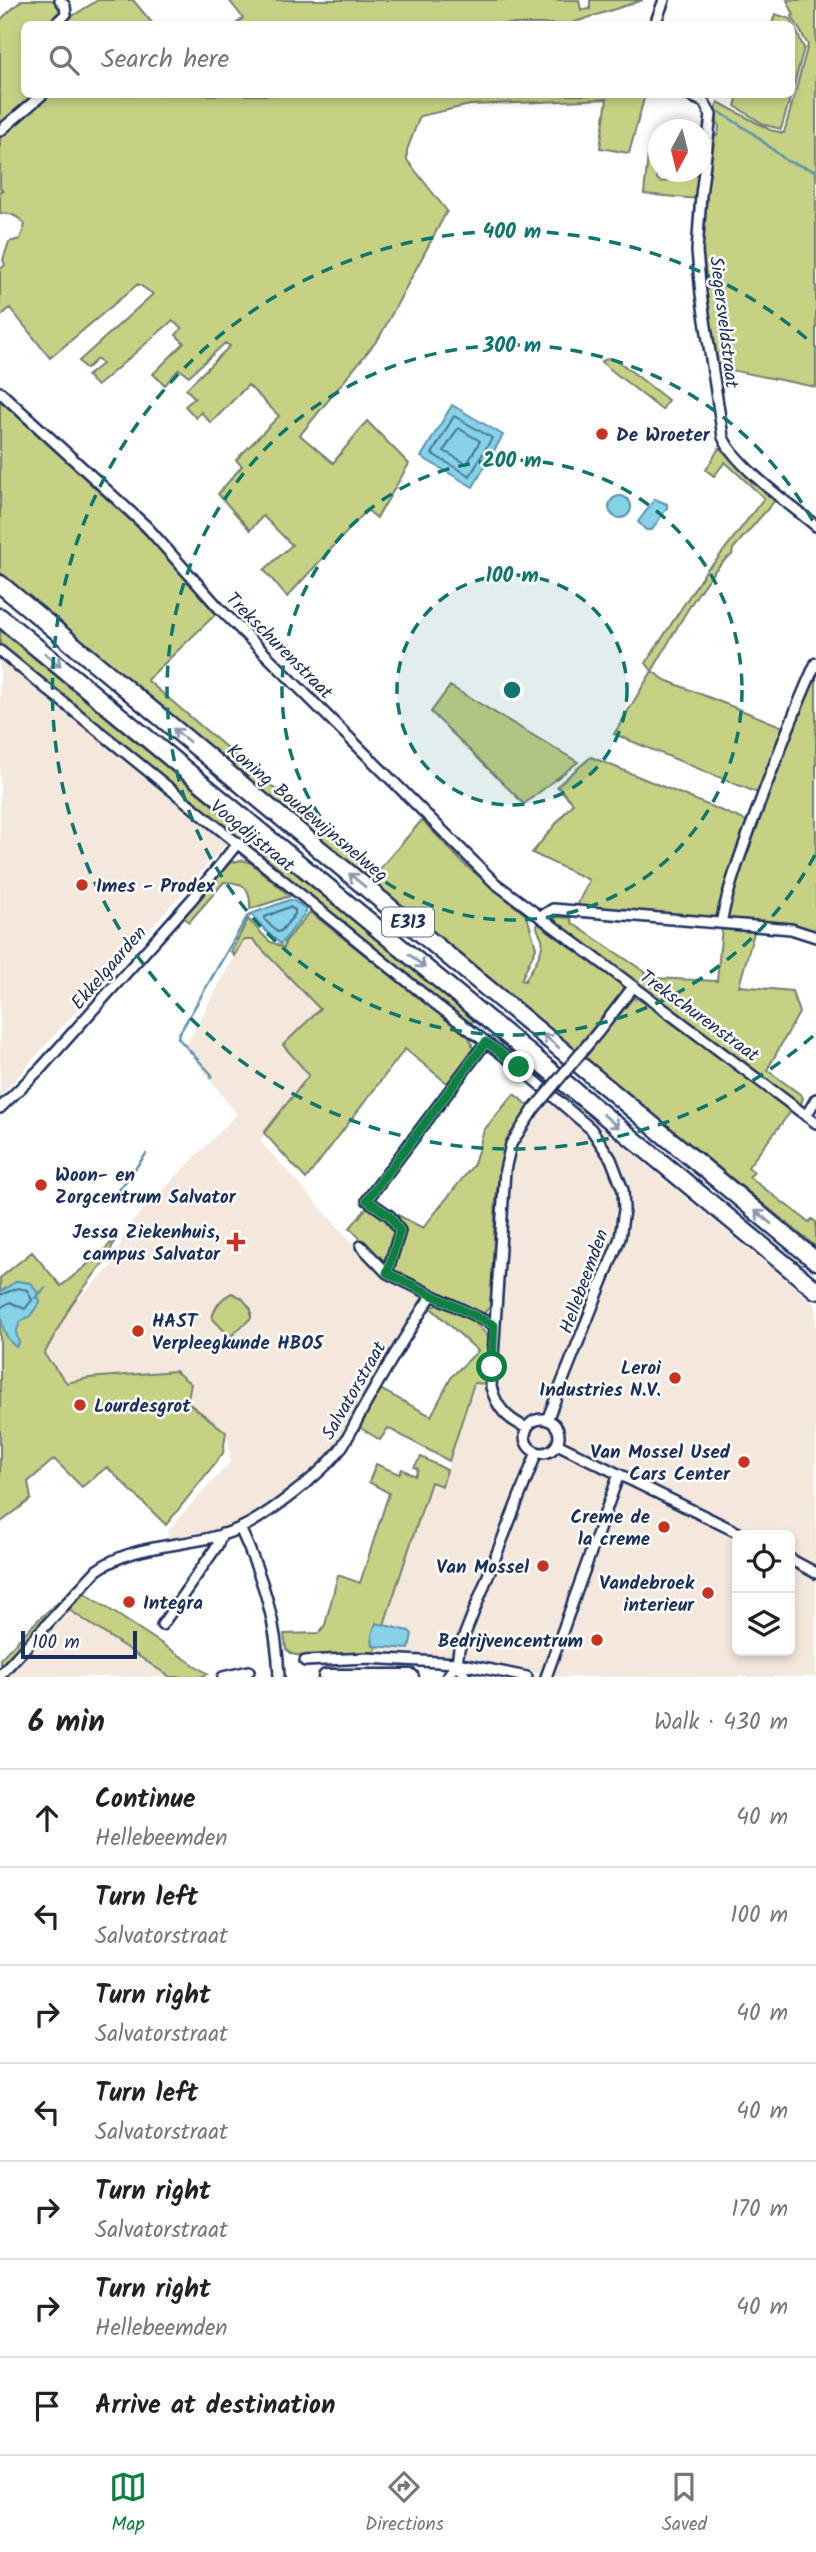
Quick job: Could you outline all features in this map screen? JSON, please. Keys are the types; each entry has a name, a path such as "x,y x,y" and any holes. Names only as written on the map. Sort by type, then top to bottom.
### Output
{"highway":[{"name":"Koning Boudewijnsnelweg","path":"0,584 816,1261"},
{"name":"E313","path":"0,617 816,1290"},
{"path":"326,1677 411,1677"}],"street":[{"path":"58,21 66,14 65,6 60,0"},
{"path":"655,21 664,0"},
{"path":"0,131 38,98"},
{"name":"Siegersveldstraat","path":"695,98 704,102 711,115 697,251 723,437 741,462 775,494 816,526"},
{"name":"Trekschurenstraat","path":"0,393 146,527 219,608 495,883 816,1123"},
{"name":"Voogdijstraat","path":"0,651 486,1042"},
{"path":"721,923 726,898 747,836 799,699 816,663"},
{"name":"Ekkelgaarden","path":"0,1108 44,1065 193,898 237,844"},
{"path":"540,917 553,909 791,929 816,937"},
{"path":"527,1428 513,1422 495,1403 491,1387 505,1170 511,1144 534,1109 633,987"},
{"path":"387,1273 400,1231 390,1216 367,1200 486,1042"},
{"name":"Hellebeemden","path":"486,1042 592,1129 611,1159 623,1190 624,1210 620,1238 547,1420"},
{"path":"806,1115 816,1099"},
{"path":"361,1246 387,1273 494,1325"},
{"name":"Salvatorstraat","path":"0,1675 97,1570 112,1559 147,1548 193,1542 240,1528 309,1480 340,1450 399,1346 431,1296"},
{"path":"547,1420 558,1430 557,1444 548,1452 537,1452 526,1443 527,1428 532,1422 547,1420"},
{"path":"557,1444 733,1530"},
{"path":"447,1677 457,1663 459,1649 537,1452"},
{"path":"546,1677 619,1474"},
{"path":"240,1528 261,1574 268,1597 279,1677"},
{"path":"162,1625 217,1546 222,1534"},
{"path":"795,1562 816,1573"},
{"path":"305,1661 367,1658 457,1663 527,1677"},
{"path":"457,1663 466,1677"},
{"path":"223,1677 249,1671"}],"shaded area":[{"path":"0,658 227,843 0,1096"},
{"name":"Jessa Ziekenhuis, campus Salvator","path":"243,940 253,940 320,1009 309,1075 260,1141 384,1277 421,1296 421,1302 420,1308 388,1354 330,1456 240,1521 215,1531 169,1539 168,1530 231,1461 227,1433 187,1401 175,1371 89,1378 67,1383 44,1354 71,1305 112,1266 127,1227 237,1114 185,1047"},
{"path":"557,1091 816,1305 816,1677 557,1677 446,1656 375,1652 431,1482 442,1485 475,1383 497,1384 505,1218 511,1162 526,1128"},
{"path":"68,1609 170,1677 7,1677"}],"green space":[{"path":"22,0 53,0 63,11 54,21 21,21 21,98 35,98 0,128 0,20"},
{"path":"98,0 133,0 150,21 65,21"},
{"path":"229,0 579,0 581,10 590,9 590,0 643,0 578,21 240,21 243,18"},
{"path":"787,0 816,0 816,387 715,367 702,281 701,240 706,182 711,182 711,134 717,136 719,129 714,112 718,102 770,130 784,133 808,45 792,16 794,15"},
{"path":"775,14 792,21 773,21"},
{"path":"795,28 804,48 795,81"},
{"path":"44,98 644,98 629,153 600,148 607,99 470,105 420,116 407,150 407,160 447,211 379,338 300,435 333,463 367,421 409,464 377,518 367,510 287,597 264,570 292,545 263,516 250,530 218,494 242,466 236,460 279,416 248,385 211,423 201,412 196,418 185,406 195,398 186,389 230,346 225,343 189,376 179,369 165,385 153,374 184,343 176,335 182,328 172,321 97,386 87,376 102,364 97,359 86,369 79,361 153,294 138,284 50,358 10,308 0,317 0,269 5,265 3,260 9,242 20,239 25,225 14,216 0,213 0,191 3,191 0,188 0,136"},
{"path":"737,98 790,98 781,129 765,125 735,106"},
{"path":"648,155 648,182 700,182 698,199 644,194"},
{"path":"608,358 618,361 668,400 662,410 601,362"},
{"path":"0,400 159,547 216,614 147,680 375,874 422,820 464,864 527,916 536,948 521,980 525,981 541,949 542,939 537,923 622,984 624,989 619,997 574,1051 0,572"},
{"path":"719,448 777,498 733,549 732,555 711,575 652,671 646,663 707,569 764,498 725,462 714,476 706,470"},
{"path":"0,630 474,1020 470,1024 0,644"},
{"path":"816,669 816,934 729,920 726,910 763,801"},
{"path":"652,671 665,680 786,728 760,794 614,734"},
{"path":"450,686 578,762 524,804 431,712"},
{"path":"591,757 749,822 716,918 576,908 589,880 532,853 573,803 557,786"},
{"path":"242,860 251,863 290,896 250,909 245,888 237,883 224,882 189,922 183,917 229,863"},
{"path":"310,912 469,1037 473,1050 466,1066 452,1083 448,1084 405,1049 306,1179 264,1133 309,1075 283,1045 320,1009 253,940 243,940 234,956 231,952 248,919 269,941 284,948 285,942"},
{"path":"555,917 571,918 572,923 654,978 717,981 722,927 755,929 739,986 792,991 799,1013 767,1070 801,1095 801,1104 798,1105 553,922"},
{"path":"637,998 792,1110 748,1167 754,1172 749,1177 809,1222 812,1219 816,1222 816,1247 585,1058 632,999"},
{"path":"514,1094 529,1106 511,1137 501,1168 496,1199 490,1307 483,1314 393,1272 401,1232 399,1225 386,1209 423,1228 474,1164 484,1130"},
{"path":"367,1207 390,1218 397,1233 384,1263 350,1228"},
{"path":"116,1238 107,1258 71,1305 44,1354 67,1383 89,1378 175,1371 191,1384 187,1402 226,1432 223,1453 166,1525 107,1467 82,1487 54,1459 28,1482 31,1499 0,1523 0,1278 32,1252 61,1286"},
{"path":"232,1293 242,1298 251,1309 251,1318 230,1337 212,1318 219,1303"},
{"path":"439,1305 466,1317 488,1337 487,1384 474,1383 449,1461 388,1428 380,1440 359,1427 380,1389 431,1416 452,1376 478,1351 430,1307"},
{"path":"421,1457 447,1470 442,1486 431,1482 375,1652 301,1656 292,1654 286,1649 284,1634 319,1633 325,1625 338,1575 360,1583 389,1493 369,1482 376,1464 399,1474 402,1469 415,1476 418,1469 414,1467"},
{"path":"83,1592 208,1674 201,1677 170,1677 68,1609"},
{"path":"70,1594 0,1672 0,1659 42,1616"}],"water":[{"path":"452,405 503,435 473,487 421,457"},
{"path":"620,496 628,499 631,507 628,515 620,518 612,515 609,507 612,499"},
{"path":"655,499 667,504 667,508 652,530 646,530 638,522"},
{"path":"289,900 306,909 306,912 281,944 251,914"},
{"path":"17,1281 31,1283 40,1302 30,1316 20,1322 16,1333 19,1343 16,1347 4,1330 0,1292"},
{"path":"376,1623 409,1631 412,1634 409,1649 373,1646 372,1635"}],"waterway":[{"path":"715,109 751,132 787,161 816,171"},
{"path":"211,1078 212,1075 178,1038 179,1034 247,917 252,915"},
{"path":"114,1197 146,1154"},
{"path":"35,1298 45,1288"}],"place":[{"name":"De Wroeter","path":"602,434"},
{"name":"Imes - Prodex","path":"82,885"},
{"name":"Woon- en Zorgcentrum Salvator","path":"41,1185"},
{"name":"Jessa Ziekenhuis, campus Salvator","path":"236,1242"},
{"name":"HAST Verpleegkunde HBO5","path":"138,1331"},
{"name":"Leroi Industries N.V.","path":"675,1378"},
{"name":"Lourdesgrot","path":"80,1405"},
{"name":"Van Mossel Used Cars Center","path":"744,1462"},
{"name":"Creme de la creme","path":"664,1527"},
{"name":"Van Mossel","path":"543,1566"},
{"name":"Vandebroek interieur","path":"708,1593"},
{"name":"Integra","path":"129,1602"},
{"name":"Bedrijvencentrum","path":"597,1640"}],"route":[{"path":"492,1367 494,1325 387,1273 400,1231 396,1221 367,1200 486,1042 519,1067"}]}
